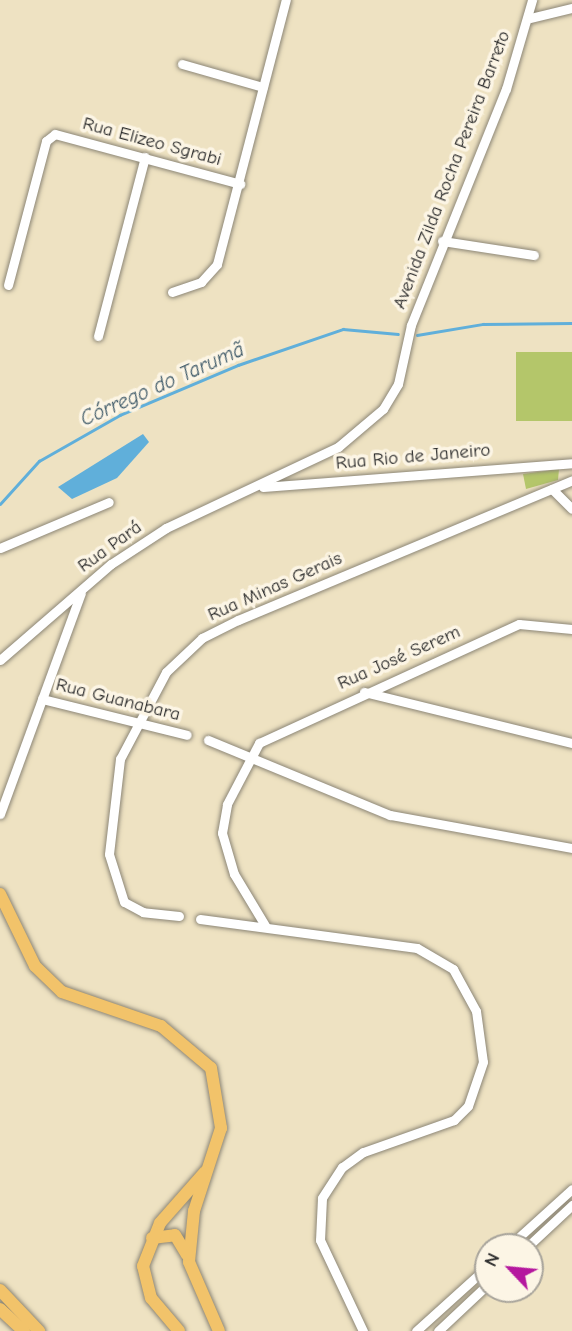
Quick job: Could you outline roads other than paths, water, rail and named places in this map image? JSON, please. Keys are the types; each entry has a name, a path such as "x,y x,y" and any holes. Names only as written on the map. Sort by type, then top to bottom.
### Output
{"main road":[{"path":"0,894 35,966 62,992 161,1026 204,1057 223,1109 208,1170 194,1211 189,1262"},
{"path":"179,1331 160,1312 145,1282 152,1239 208,1170"},
{"path":"152,1239 175,1235 219,1331"},
{"path":"2,1298 34,1329"},
{"path":"0,1319 13,1331"}],"street":[{"path":"172,292 201,282 217,264 286,0"},
{"name":"Avenida Zilda Rocha Pereira Barreto","path":"257,488 338,446 383,409 398,384 411,325 530,18 532,0"},
{"path":"530,18 572,8"},
{"path":"183,64 263,87"},
{"name":"Rua Elizeo Sgrabi","path":"8,285 46,141 55,134 240,184"},
{"path":"98,337 145,157"},
{"path":"442,241 534,255"},
{"name":"Rua Rio de Janeiro","path":"257,488 572,463"},
{"name":"Rua Minas Gerais","path":"179,916 143,912 116,892 108,818 134,722 166,672 202,638 572,481"},
{"name":"Rua Pará","path":"0,660 82,590 166,528 257,488"},
{"path":"552,489 572,509"},
{"path":"0,548 109,502"},
{"path":"0,814 82,590"},
{"name":"Rua José Serem","path":"251,754 268,735 519,624 572,629"},
{"path":"364,692 572,743"},
{"name":"Rua Guanabara","path":"42,699 187,734"},
{"path":"208,740 251,754 390,815 572,848"},
{"path":"251,754 227,804 222,833 234,874 266,927"},
{"path":"200,919 417,948 453,968 476,1011 483,1062 468,1106 454,1120 363,1152 342,1167 322,1198 320,1240 363,1331"},
{"path":"523,1233 572,1189"},
{"path":"542,1233 572,1205"},
{"path":"416,1331 474,1279"},
{"path":"438,1331 474,1297"}],"water":[{"path":"143,434 149,442 117,478 72,499 58,487"}],"waterway":[{"name":"Córrego do Tarumã","path":"417,335 483,324 572,323"},
{"name":"Córrego do Tarumã","path":"0,504 39,461 120,415 238,365 343,329 398,334"}]}
